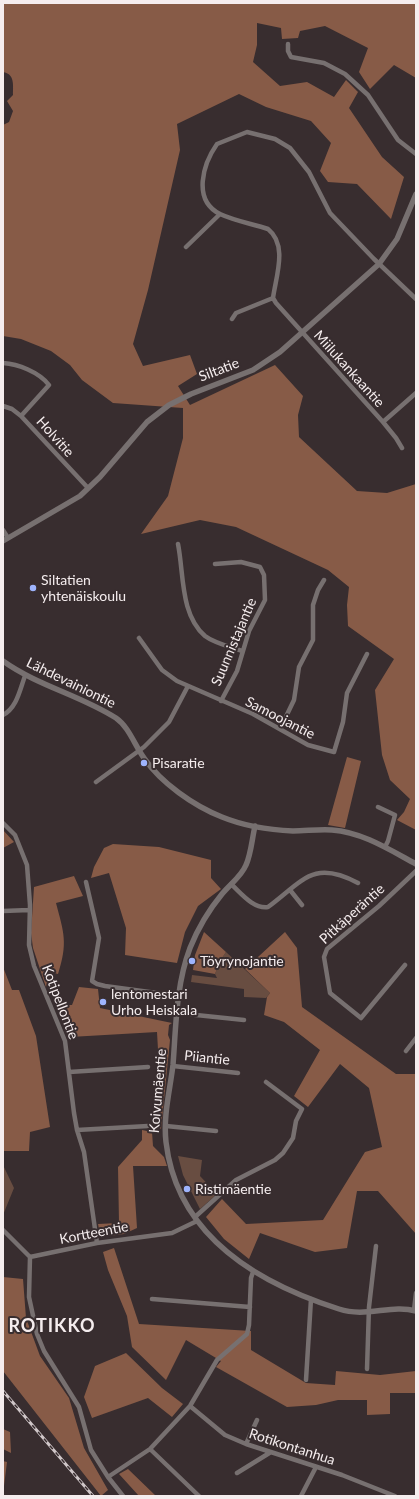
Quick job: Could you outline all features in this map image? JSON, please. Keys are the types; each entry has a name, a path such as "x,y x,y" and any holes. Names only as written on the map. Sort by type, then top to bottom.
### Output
{"street":[{"path":"288,44 288,52 291,57 333,67 361,88 374,101 398,140 416,154"},
{"path":"232,319 236,313 274,298 280,254 276,237 268,229 220,214 209,205 202,190 202,179 217,144 247,132 275,139 294,152 311,176 330,213 379,264 416,299"},
{"name":"Siltatie","path":"5,540 69,503 88,488 147,422 156,414 191,394 253,370 274,357 379,264 397,239 416,194"},
{"path":"186,247 220,214"},
{"name":"Miilukankaantie","path":"274,298 302,332 383,422 416,393"},
{"path":"3,363 11,363 26,369 45,380 49,385 21,416"},
{"name":"Holvitie","path":"3,406 12,409 21,416 88,488"},
{"path":"383,422 402,448"},
{"path":"3,530 5,540"},
{"path":"178,544 183,567 185,601 195,623 206,636 242,651"},
{"name":"Suunnistajantie","path":"215,564 241,562 256,565 263,570 265,600 249,631 237,671 221,700"},
{"path":"280,729 294,700 299,667 313,640 313,605 318,590 324,580"},
{"name":"Samoojantie","path":"139,638 162,670 188,686 221,700 280,729 308,745 334,752 343,722 347,693 367,654"},
{"name":"Lähdevainiontie","path":"3,662 25,676 84,700 117,719 151,767 176,791 222,817 255,826 294,831 333,830 358,836 416,864"},
{"path":"3,715 10,711 15,703 25,676"},
{"path":"96,782 139,750 169,722 188,686"},
{"path":"378,807 395,815 385,848"},
{"name":"Kotipellontie","path":"3,823 15,835 27,865 29,910 28,928 31,955 64,1036 77,1130 84,1152 97,1243"},
{"name":"Koivumäentie","path":"255,826 247,864 215,902 198,928 186,960 179,996 166,1126 166,1142 174,1175 196,1219 227,1252 253,1272 311,1300 342,1310 369,1313 395,1309 415,1310"},
{"name":"Pitkäperäntie","path":"405,965 361,1018 334,998 330,993 324,957 327,949 379,906 416,871"},
{"path":"231,884 252,902 262,908 268,907 303,879 321,873 331,872 339,874 358,883"},
{"path":"86,882 99,938 92,981 105,986 179,996"},
{"path":"290,890 302,905"},
{"path":"3,911 29,910"},
{"path":"177,1013 244,1020"},
{"path":"406,1051 416,1038"},
{"name":"Piiantie","path":"173,1066 238,1073"},
{"path":"69,1072 148,1067"},
{"path":"196,1219 236,1180 275,1160 288,1146 302,1109 266,1082"},
{"path":"77,1130 148,1126"},
{"path":"166,1126 216,1131"},
{"name":"Kortteentie","path":"30,1257 97,1243 172,1233 196,1219"},
{"path":"3,1230 30,1257 29,1297 37,1334 44,1351 79,1407 91,1450 108,1477 123,1496"},
{"path":"367,1369 369,1313 376,1246"},
{"path":"108,1477 150,1449 190,1406 217,1360 246,1334 249,1326 253,1272"},
{"path":"415,1310 416,1293"},
{"path":"152,1300 250,1307"},
{"path":"306,1380 311,1300"},
{"name":"Rotikontanhua","path":"190,1406 225,1435 246,1444 342,1475 396,1496"},
{"path":"246,1444 257,1420"},
{"path":"150,1449 199,1496"},
{"path":"237,1472 271,1452"},
{"path":"301,1496 316,1467"},
{"path":"376,1496 380,1491"}],"shaded area":[{"path":"3,3 416,3 416,78 394,65 370,89 359,72 368,48 325,26 300,31 298,38 282,39 281,28 257,23 257,45 253,62 280,86 307,82 334,97 346,80 358,92 349,108 382,157 404,177 391,219 357,184 328,182 320,171 331,143 311,121 266,107 239,94 177,124 180,150 148,290 133,344 143,366 190,355 197,374 178,386 190,405 275,365 303,396 298,415 299,437 357,491 387,493 416,484 416,830 397,820 404,812 410,799 390,780 382,755 375,690 394,659 348,626 347,605 349,587 328,570 236,527 200,520 141,534 168,496 183,438 183,408 113,403 82,380 70,365 51,351 21,339 3,336 3,125 9,122 13,111 7,101 13,95 13,87 10,75 3,72"},
{"path":"347,757 361,761 345,828 328,825"},
{"path":"3,830 14,842 3,848"},
{"path":"113,844 159,847 211,860 211,878 221,889 198,906 185,932 177,963 125,955 126,928 109,873 91,878 94,867 104,848"},
{"path":"74,876 83,896 56,903 63,930 64,946 58,974 51,972 46,987 33,948 31,933 34,887"},
{"path":"204,932 226,952 220,961 215,974 193,970 195,955"},
{"path":"285,932 297,948 302,1007 396,1074 416,1074 416,1234 378,1191 357,1191 347,1248 315,1252 260,1233 249,1259 224,1239 206,1217 222,1199 246,1224 323,1220 365,1152 382,1147 369,1088 340,1064 308,1107 294,1096 320,1050 284,1022 264,1015 267,997 270,993 245,969"},
{"path":"226,952 270,993 266,998 244,997 244,989 191,982 192,975 217,978 215,974 220,961"},
{"path":"3,967 12,990 19,990 36,1036 50,1127 30,1132 29,1151 3,1151"},
{"path":"79,987 98,989 100,1008 172,1023 169,1025 168,1035 170,1040 161,1129 157,1125 160,1085 157,1032 70,1037 63,1005 72,1005"},
{"path":"142,1130 152,1132 153,1146 164,1157 167,1166 133,1166 137,1228 124,1234 108,1236 99,1229 98,1224 119,1223 118,1167 142,1140"},
{"path":"178,1156 202,1160 200,1176 217,1194 200,1209 183,1175"},
{"path":"3,1165 14,1188 3,1215"},
{"path":"114,1248 139,1324 251,1331 251,1350 306,1383 335,1385 336,1371 380,1375 416,1371 416,1393 390,1393 390,1414 367,1415 367,1400 338,1400 316,1405 287,1407 216,1367 221,1361 186,1340 166,1380 132,1347 127,1316 108,1270 103,1252"},
{"path":"3,1277 23,1279 26,1318 40,1356 69,1398 84,1448 108,1490 101,1496 3,1371"},
{"path":"126,1353 162,1388 183,1404 172,1417 148,1398 92,1418 84,1397 95,1366"},
{"path":"3,1429 10,1432 11,1453 3,1449"},
{"path":"3,1461 7,1462 3,1494"},
{"path":"128,1469 156,1496 139,1496 119,1474"}],"railway":[{"path":"3,1391 93,1496"}],"place":[{"name":"Siltatien yhtenäiskoulu","path":"33,588"},
{"name":"Pisaratie","path":"144,763"},
{"name":"Töyrynojantie","path":"192,961"},
{"name":"lentomestari Urho Heiskala","path":"103,1002"},
{"name":"Ristimäentie","path":"187,1189"}],"district":[{"name":"ROTIKKO","path":"52,1326"}]}
